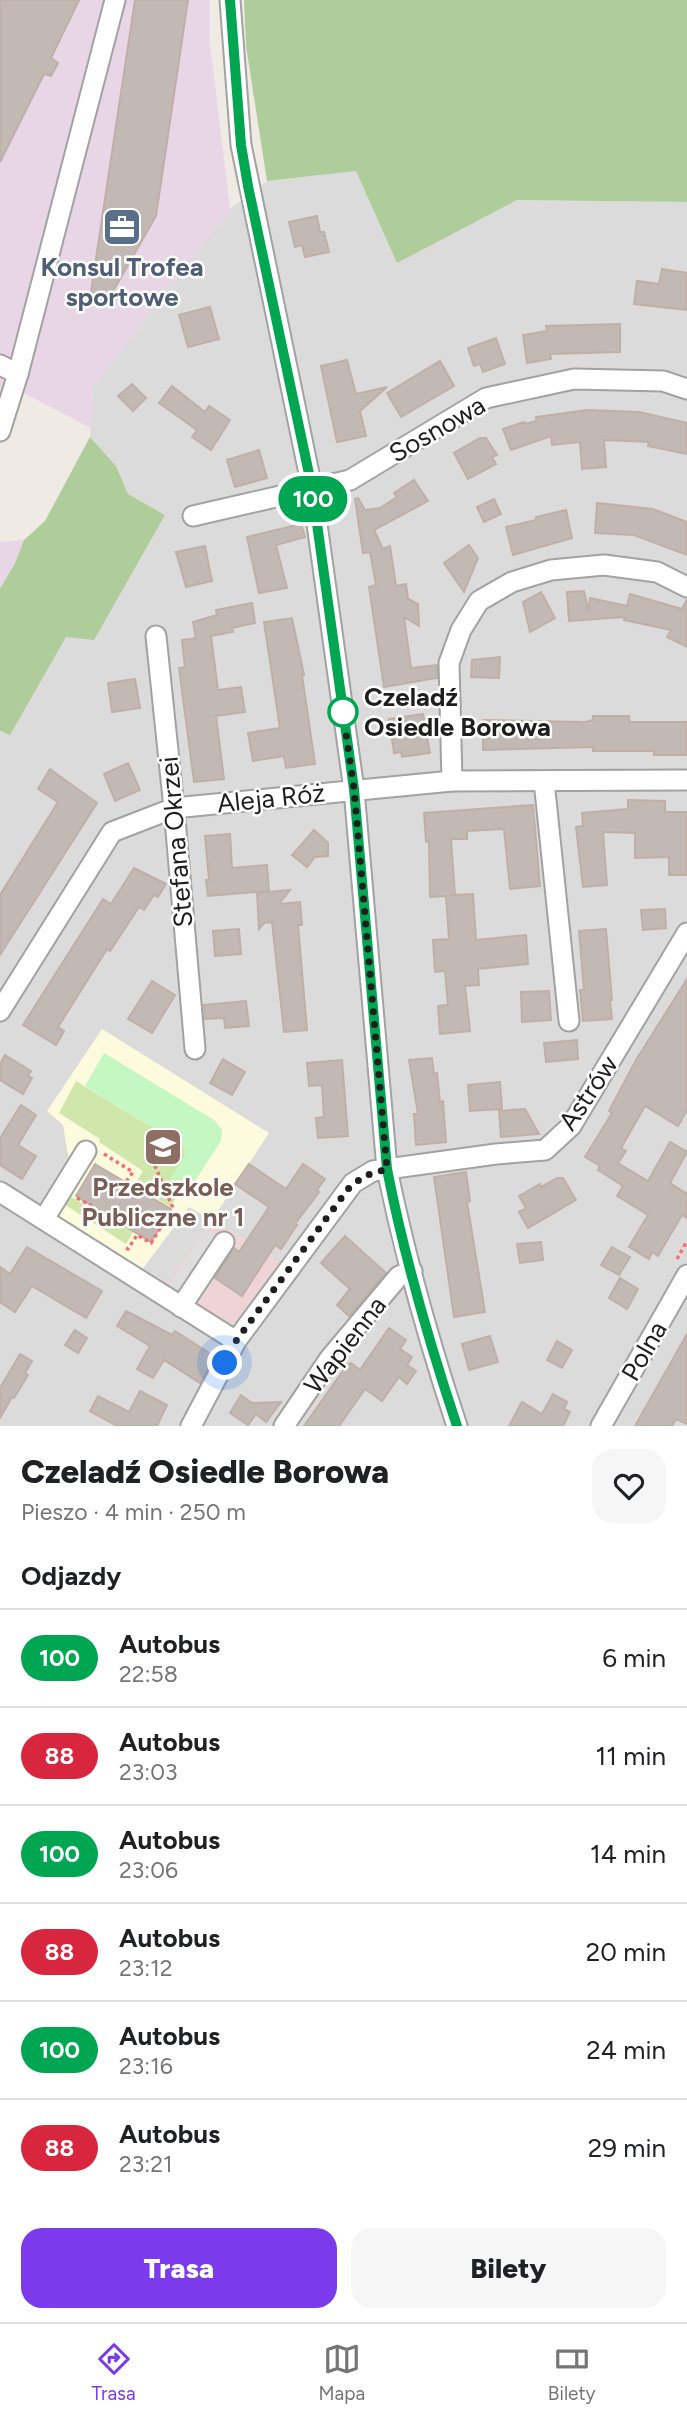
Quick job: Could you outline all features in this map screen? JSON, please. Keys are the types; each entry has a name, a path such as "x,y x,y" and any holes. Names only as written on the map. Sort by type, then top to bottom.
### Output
{"street":[{"path":"0,430 9,370 115,0"},
{"path":"230,0 243,158 312,488 354,789 387,1169 439,1371 457,1426"},
{"name":"Sosnowa","path":"193,516 350,480 486,398 574,379 663,381 687,389"},
{"path":"452,781 449,663 461,631 479,601 512,582 551,570 604,565 657,572 687,587"},
{"name":"Stefana Okrzei","path":"156,636 195,1049"},
{"name":"Aleja Róż","path":"0,1011 112,832 174,808 452,781 687,780"},
{"path":"544,781 569,1021"},
{"name":"Astrów","path":"191,1426 236,1341 348,1189 364,1176 387,1169 545,1150 571,1126 687,933"},
{"path":"44,1219 97,1152"},
{"path":"0,1192 236,1341"},
{"path":"181,1307 224,1242"},
{"name":"Wapienna","path":"284,1426 330,1358 399,1276 412,1271"},
{"name":"Polna","path":"601,1426 687,1275"}],"path":[{"path":"97,1152 132,1172 126,1182"},
{"path":"117,1242 128,1249 137,1235 151,1243 173,1208 152,1159"}],"shaded area":[{"path":"0,0 109,0 5,390 0,388"},
{"path":"122,0 210,0 210,44 230,209 93,387 91,428 18,390 60,251 99,102"},
{"path":"356,171 397,262 517,200 687,202 687,1426 0,1426 0,732 10,734 66,637 165,515 128,494 116,466 90,437 93,387 230,209 267,181"},
{"path":"24,540 15,563 0,589 0,542"},
{"name":"Przedszkole Publiczne nr 1","path":"102,1029 269,1133 212,1220 189,1207 141,1271 41,1206 69,1161 63,1125 47,1111"},
{"path":"212,1220 282,1263 238,1324 223,1321 165,1287"},
{"path":"206,1228 220,1239 182,1294 169,1286"}],"green space":[{"path":"244,0 687,0 687,202 517,200 397,263 356,171 267,181 246,46"},
{"path":"90,437 116,466 128,494 165,515 94,640 66,637 10,735 0,731 0,589 24,540 45,521"},
{"path":"104,1053 214,1120 222,1130 221,1141 187,1193 168,1182 184,1157 185,1149 178,1141 85,1086"},
{"path":"76,1081 178,1141 185,1149 185,1157 169,1182 181,1190 170,1207 135,1184 143,1171 59,1113"},
{"path":"70,1196 92,1210 95,1207 134,1231 126,1244 64,1204"}],"building":[{"path":"0,0 79,0 51,58 58,63 51,76 44,74 0,162"},
{"path":"135,0 188,0 156,216 108,300 90,298"},
{"path":"317,216 320,232 324,232 329,252 305,257 302,245 295,247 289,222"},
{"path":"662,269 687,273 687,310 634,304 637,281 659,284"},
{"path":"210,307 219,339 188,347 179,315"},
{"path":"620,324 620,352 550,354 551,359 527,363 523,335 547,331 546,326"},
{"path":"496,338 505,364 483,372 480,364 474,366 468,348"},
{"path":"347,360 356,394 387,387 360,411 366,436 337,442 321,366"},
{"path":"440,361 454,386 401,417 387,393"},
{"path":"132,384 146,398 133,411 118,396"},
{"path":"172,386 205,412 209,406 230,420 211,450 192,437 197,430 159,403"},
{"path":"587,410 639,412 687,423 687,454 648,446 649,442 604,440 606,467 582,469 580,442 552,445 551,436 511,450 503,429 536,421 536,417"},
{"path":"480,438 486,438 497,455 492,457 496,464 468,479 454,453"},
{"path":"259,450 267,478 235,487 227,460"},
{"path":"414,480 428,501 374,530 383,549 390,546 396,586 406,584 408,599 418,604 419,626 404,617 411,668 437,665 437,678 384,687 369,587 376,585 370,552 363,553 355,499 358,498 365,510 380,508 397,497 394,493"},
{"path":"494,499 501,514 484,522 477,507"},
{"path":"597,503 653,509 687,522 687,555 634,535 595,533"},
{"path":"566,510 572,538 513,555 506,527"},
{"path":"301,524 305,537 276,545 287,588 259,593 247,537"},
{"path":"469,545 478,558 464,592 444,563"},
{"path":"205,546 212,581 186,587 176,552"},
{"path":"584,591 589,612 590,598 627,606 630,594 682,609 687,599 687,647 667,637 671,630 624,620 625,617 569,621 567,592"},
{"path":"541,592 555,618 530,632 523,602"},
{"path":"252,603 255,623 232,628 233,632 211,636 218,690 241,687 245,712 216,716 224,779 194,782 179,668 185,667 182,640 196,638 193,622 217,615 216,610"},
{"path":"292,618 304,675 315,764 286,768 284,756 253,761 248,733 280,728 264,622"},
{"path":"500,657 499,678 471,677 472,660"},
{"path":"135,679 140,708 112,712 108,683"},
{"path":"423,714 430,753 402,757 401,752 394,753 389,719"},
{"path":"593,716 629,716 629,722 687,722 687,755 654,755 654,751 593,751 593,747 483,750 483,720 585,722 593,720"},
{"path":"128,763 140,790 115,801 104,774"},
{"path":"50,769 97,803 0,955 0,895 58,802 38,789"},
{"path":"628,800 665,801 665,812 687,812 687,875 669,875 669,857 635,858 635,833 603,832 607,885 583,887 576,827 583,826 582,813 628,809"},
{"path":"533,805 540,886 510,889 504,829 467,831 467,839 451,839 455,895 473,894 476,940 526,935 528,964 478,969 479,985 465,986 470,1031 440,1034 438,1006 448,1005 445,971 435,972 433,940 449,939 446,896 430,897 429,841 426,842 424,813"},
{"path":"314,830 328,843 328,856 315,857 307,867 292,855"},
{"path":"230,834 232,868 267,865 269,891 208,896 205,836"},
{"path":"134,868 166,884 158,897 154,895 144,910 139,907 110,951 107,949 58,1027 64,1031 56,1045 23,1025 103,899 111,904"},
{"path":"290,890 279,904 300,902 302,925 298,925 307,1030 284,1032 272,922 264,923 259,929 257,893"},
{"path":"665,909 666,928 643,930 641,910"},
{"path":"239,929 241,954 215,956 213,931"},
{"path":"606,929 612,1019 583,1021 580,990 584,990 579,931"},
{"path":"687,979 687,1110 678,1126 645,1106 621,1148 626,1151 618,1163 648,1181 670,1142 687,1152 670,1183 687,1194 687,1218 682,1215 658,1256 652,1252 649,1259 629,1247 648,1215 617,1196 623,1186 598,1170 600,1166 585,1157 612,1113 609,1111 636,1060"},
{"path":"152,981 175,995 152,1033 128,1019"},
{"path":"549,991 551,1020 522,1022 521,992"},
{"path":"246,1001 249,1026 225,1028 224,1018 205,1019 204,1005"},
{"path":"577,1040 578,1059 546,1062 544,1043"},
{"path":"5,1055 31,1071 28,1076 32,1078 23,1094 0,1080 0,1064"},
{"path":"432,1058 434,1074 437,1073 440,1102 443,1101 446,1142 416,1145 414,1114 418,1114 409,1060"},
{"path":"223,1059 245,1072 232,1095 210,1083"},
{"path":"342,1060 348,1136 318,1138 316,1118 324,1117 322,1085 309,1086 307,1063"},
{"path":"500,1082 502,1109 470,1111 468,1085"},
{"path":"21,1105 36,1115 18,1145 36,1156 22,1179 0,1165 0,1138"},
{"path":"525,1109 539,1134 501,1137 499,1111"},
{"path":"95,1164 171,1209 151,1242 76,1196"},
{"path":"249,1164 286,1189 303,1164 325,1179 281,1249 275,1245 242,1296 215,1278 234,1248 239,1252 269,1207 235,1184"},
{"path":"466,1172 470,1201 467,1202 485,1312 454,1317 434,1177"},
{"path":"557,1178 563,1178 576,1200 528,1228 519,1212 526,1208 519,1196"},
{"path":"345,1236 386,1273 349,1316 337,1305 350,1289 321,1263"},
{"path":"541,1242 543,1260 520,1263 517,1244"},
{"path":"27,1247 102,1291 86,1318 32,1286 15,1312 0,1302 0,1267 10,1274"},
{"path":"612,1247 630,1257 619,1275 601,1265"},
{"path":"620,1278 638,1289 627,1309 609,1298"},
{"path":"126,1311 172,1335 175,1331 214,1356 200,1383 164,1360 153,1378 137,1369 150,1346 117,1326"},
{"path":"389,1328 406,1340 400,1349 412,1357 407,1365 416,1371 407,1384 399,1377 382,1401 365,1389 339,1426 304,1426 347,1365 351,1363 360,1370"},
{"path":"75,1330 87,1338 78,1353 65,1345"},
{"path":"687,1334 687,1424 676,1419 672,1426 635,1426"},
{"path":"490,1336 498,1362 469,1370 462,1344"},
{"path":"557,1341 572,1350 562,1368 547,1360"},
{"path":"20,1354 32,1361 25,1373 28,1375 0,1418 0,1388"},
{"path":"140,1391 167,1405 157,1426 117,1426 90,1411 98,1396 129,1412"},
{"path":"553,1394 567,1402 564,1409 570,1412 563,1426 509,1426 522,1402 542,1414"},
{"path":"241,1395 252,1403 281,1402 266,1422 256,1414 248,1425 230,1413"}],"bus line":[{"name":"100","path":"230,0 241,145 312,488 354,789 387,1169 439,1371 457,1426"}],"place":[{"name":"Konsul Trofea sportowe","path":"122,227"},
{"name":"Czeladź Osiedle Borowa","path":"343,712"},
{"name":"Przedszkole Publiczne nr 1","path":"163,1147"}],"route":[{"path":"225,1363 236,1341 348,1189 373,1171 387,1169 354,789 343,712"}]}
